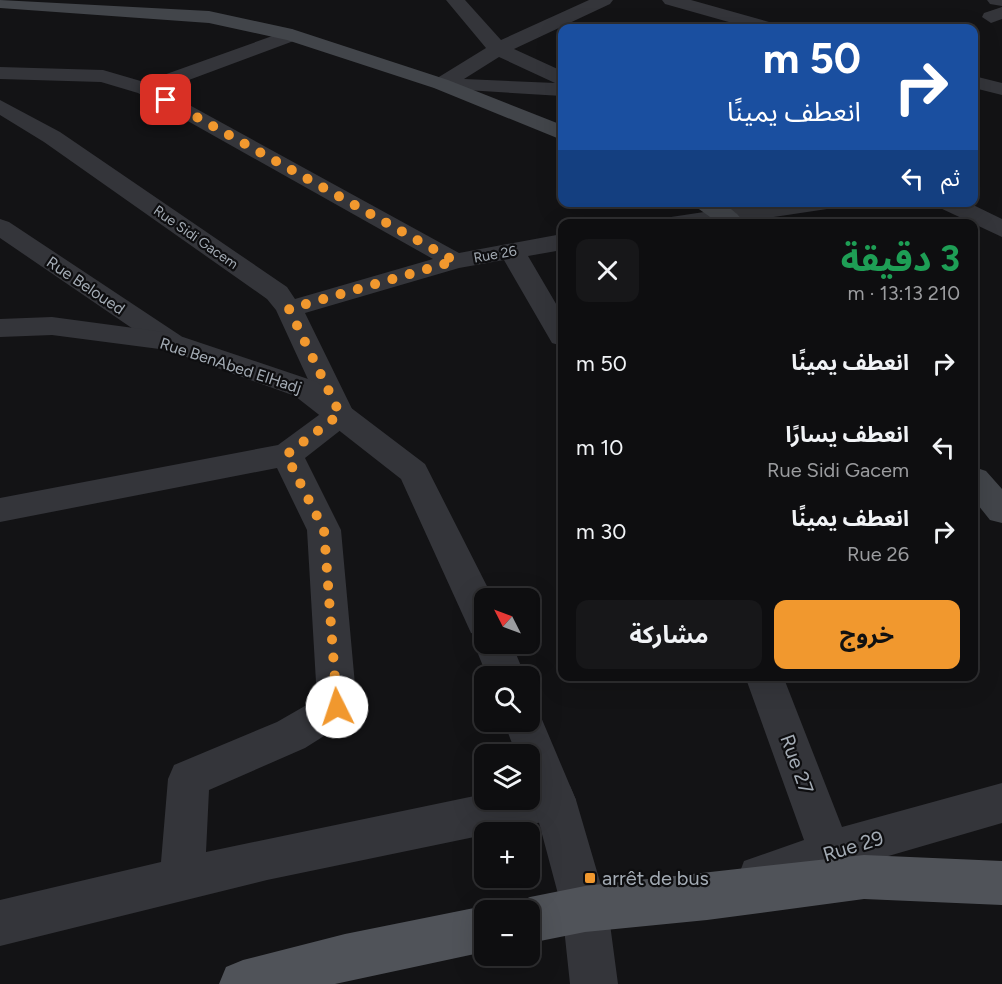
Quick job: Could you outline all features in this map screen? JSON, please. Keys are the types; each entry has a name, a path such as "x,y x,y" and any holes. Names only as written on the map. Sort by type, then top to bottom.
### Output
{"main road":[{"path":"0,3 209,17 292,34 441,84 558,131"},
{"path":"978,484 1002,511"},
{"path":"540,918 585,909 707,897 864,877 1002,883"},
{"path":"243,984 345,958 474,931"}],"street":[{"path":"455,0 498,49 558,77"},
{"path":"441,84 498,49 604,0"},
{"path":"671,0 756,24"},
{"path":"998,13 1002,1"},
{"path":"146,88 292,34"},
{"path":"0,73 103,76 146,88 455,261"},
{"path":"978,83 1002,89"},
{"path":"441,84 558,90"},
{"name":"Rue Sidi Gacem","path":"0,106 52,137 277,293 289,309 340,414"},
{"path":"978,204 1002,209"},
{"path":"695,219 724,213 780,207"},
{"path":"957,207 1002,229"},
{"name":"Rue Beloued","path":"0,227 171,342"},
{"name":"Rue 26","path":"289,309 455,261 558,243"},
{"path":"513,250 558,330"},
{"name":"Rue BenAbed ElHadj","path":"0,328 52,326 171,342 306,389 414,472 474,601"},
{"path":"0,510 286,455 340,414"},
{"path":"182,880 189,779 291,735 337,707 324,530 286,455"},
{"name":"Rue 27","path":"766,681 830,852"},
{"path":"528,732 555,800 585,909 594,984"},
{"path":"0,923 267,859 555,800"},
{"name":"Rue 29","path":"707,897 830,852 1002,803"}],"place":[{"name":"arrêt de bus","path":"590,878"}],"route":[{"path":"166,100 455,261 289,309 340,414 286,455 324,530 337,707"}]}
